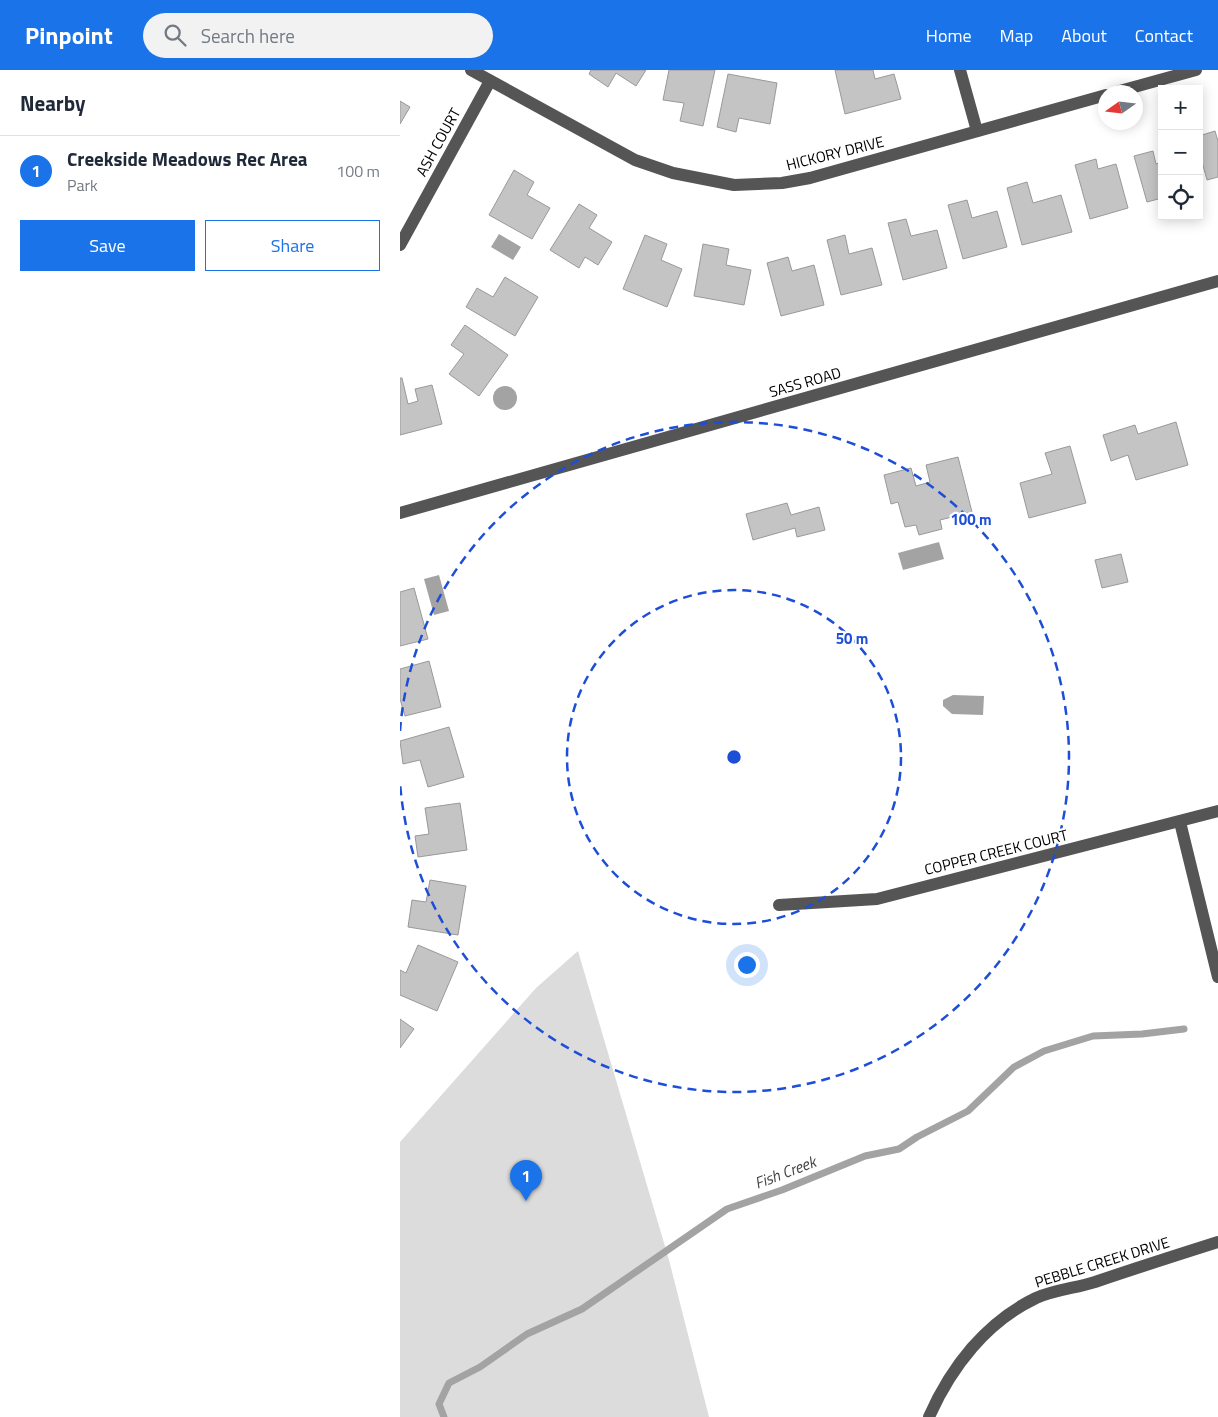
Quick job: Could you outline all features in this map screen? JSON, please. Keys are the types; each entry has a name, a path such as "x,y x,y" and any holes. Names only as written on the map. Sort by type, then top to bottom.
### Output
{"street":[{"name":"HICKORY DRIVE","path":"471,70 635,160 673,173 734,185 782,183 810,178 1098,97"},
{"path":"960,70 977,131"},
{"path":"1141,85 1196,70"},
{"name":"ASH COURT","path":"400,245 490,81"},
{"name":"SASS ROAD","path":"400,513 1218,281"},
{"name":"COPPER CREEK COURT","path":"779,905 877,899 1218,811"},
{"path":"1180,822 1218,977"},
{"name":"PEBBLE CREEK DRIVE","path":"929,1417 940,1391 970,1348 1000,1319 1037,1298 1218,1242"}],"shaded area":[{"path":"499,234 521,247 513,260 491,247"},
{"path":"505,386 514,389 517,398 514,407 505,410 496,407 493,398 496,389"},
{"path":"939,542 944,559 903,570 898,553"},
{"path":"439,575 449,611 434,615 424,579"},
{"path":"953,695 984,696 983,715 952,714 943,706 943,700"},
{"path":"578,951 669,1260 709,1417 400,1417 400,1142 536,988"}],"building":[{"path":"591,70 646,70 636,86 616,73 608,87 589,74"},
{"path":"669,70 715,70 703,126 680,121 684,103 663,100"},
{"path":"835,70 873,70 875,79 894,74 901,99 845,114"},
{"path":"728,74 777,83 770,124 739,118 736,132 717,127"},
{"path":"400,101 410,107 400,124"},
{"path":"1215,131 1218,141 1218,177 1207,180 1203,166 1203,135"},
{"path":"1153,151 1156,164 1158,163 1158,199 1147,202 1134,156"},
{"path":"1096,159 1098,169 1116,164 1128,208 1090,219 1075,165"},
{"path":"514,170 534,182 527,195 550,208 532,239 489,215"},
{"path":"1027,182 1033,203 1061,195 1072,232 1022,245 1007,188"},
{"path":"967,200 972,218 997,211 1007,247 963,259 948,205"},
{"path":"579,204 597,215 589,228 612,242 598,265 585,257 579,268 550,250"},
{"path":"906,219 911,236 937,230 947,268 903,280 888,223"},
{"path":"645,235 667,244 661,260 682,269 667,307 623,289"},
{"path":"845,235 849,254 872,248 882,285 841,295 827,240"},
{"path":"703,244 729,249 726,265 751,270 744,305 694,296"},
{"path":"788,257 792,271 814,265 824,305 781,316 767,263"},
{"path":"505,277 538,297 515,336 466,307 477,288 493,297"},
{"path":"465,325 508,355 479,396 449,374 464,354 451,345"},
{"path":"400,378 402,378 408,404 418,401 415,389 432,385 442,424 400,435"},
{"path":"1176,422 1188,465 1136,480 1128,455 1111,461 1103,435 1135,425 1138,434"},
{"path":"1070,446 1086,503 1029,518 1020,483 1052,474 1045,453"},
{"path":"958,457 972,512 940,520 942,529 919,535 916,525 905,527 898,502 891,504 884,475 911,468 916,486 930,482 926,465"},
{"path":"787,503 791,515 819,507 825,530 797,537 795,528 753,540 746,514"},
{"path":"1121,554 1128,582 1102,588 1095,560"},
{"path":"414,588 428,639 400,646 400,592"},
{"path":"429,661 441,707 405,716 400,699 400,669"},
{"path":"449,727 464,777 428,787 420,760 403,764 400,741"},
{"path":"460,803 467,850 418,857 415,836 429,834 425,808"},
{"path":"430,880 466,886 458,935 408,927 412,900 426,902"},
{"path":"418,945 458,962 437,1011 400,995 400,970 406,973"},
{"path":"400,1019 414,1029 400,1048"}],"waterway":[{"name":"Fish Creek","path":"444,1417 439,1404 449,1383 480,1367 527,1334 582,1309 727,1209 782,1190 865,1156 899,1149 917,1137 968,1111 1014,1067 1044,1051 1093,1036 1142,1034 1184,1029"}],"place":[{"name":"Creekside Meadows Rec Area","path":"526,1201"}]}
